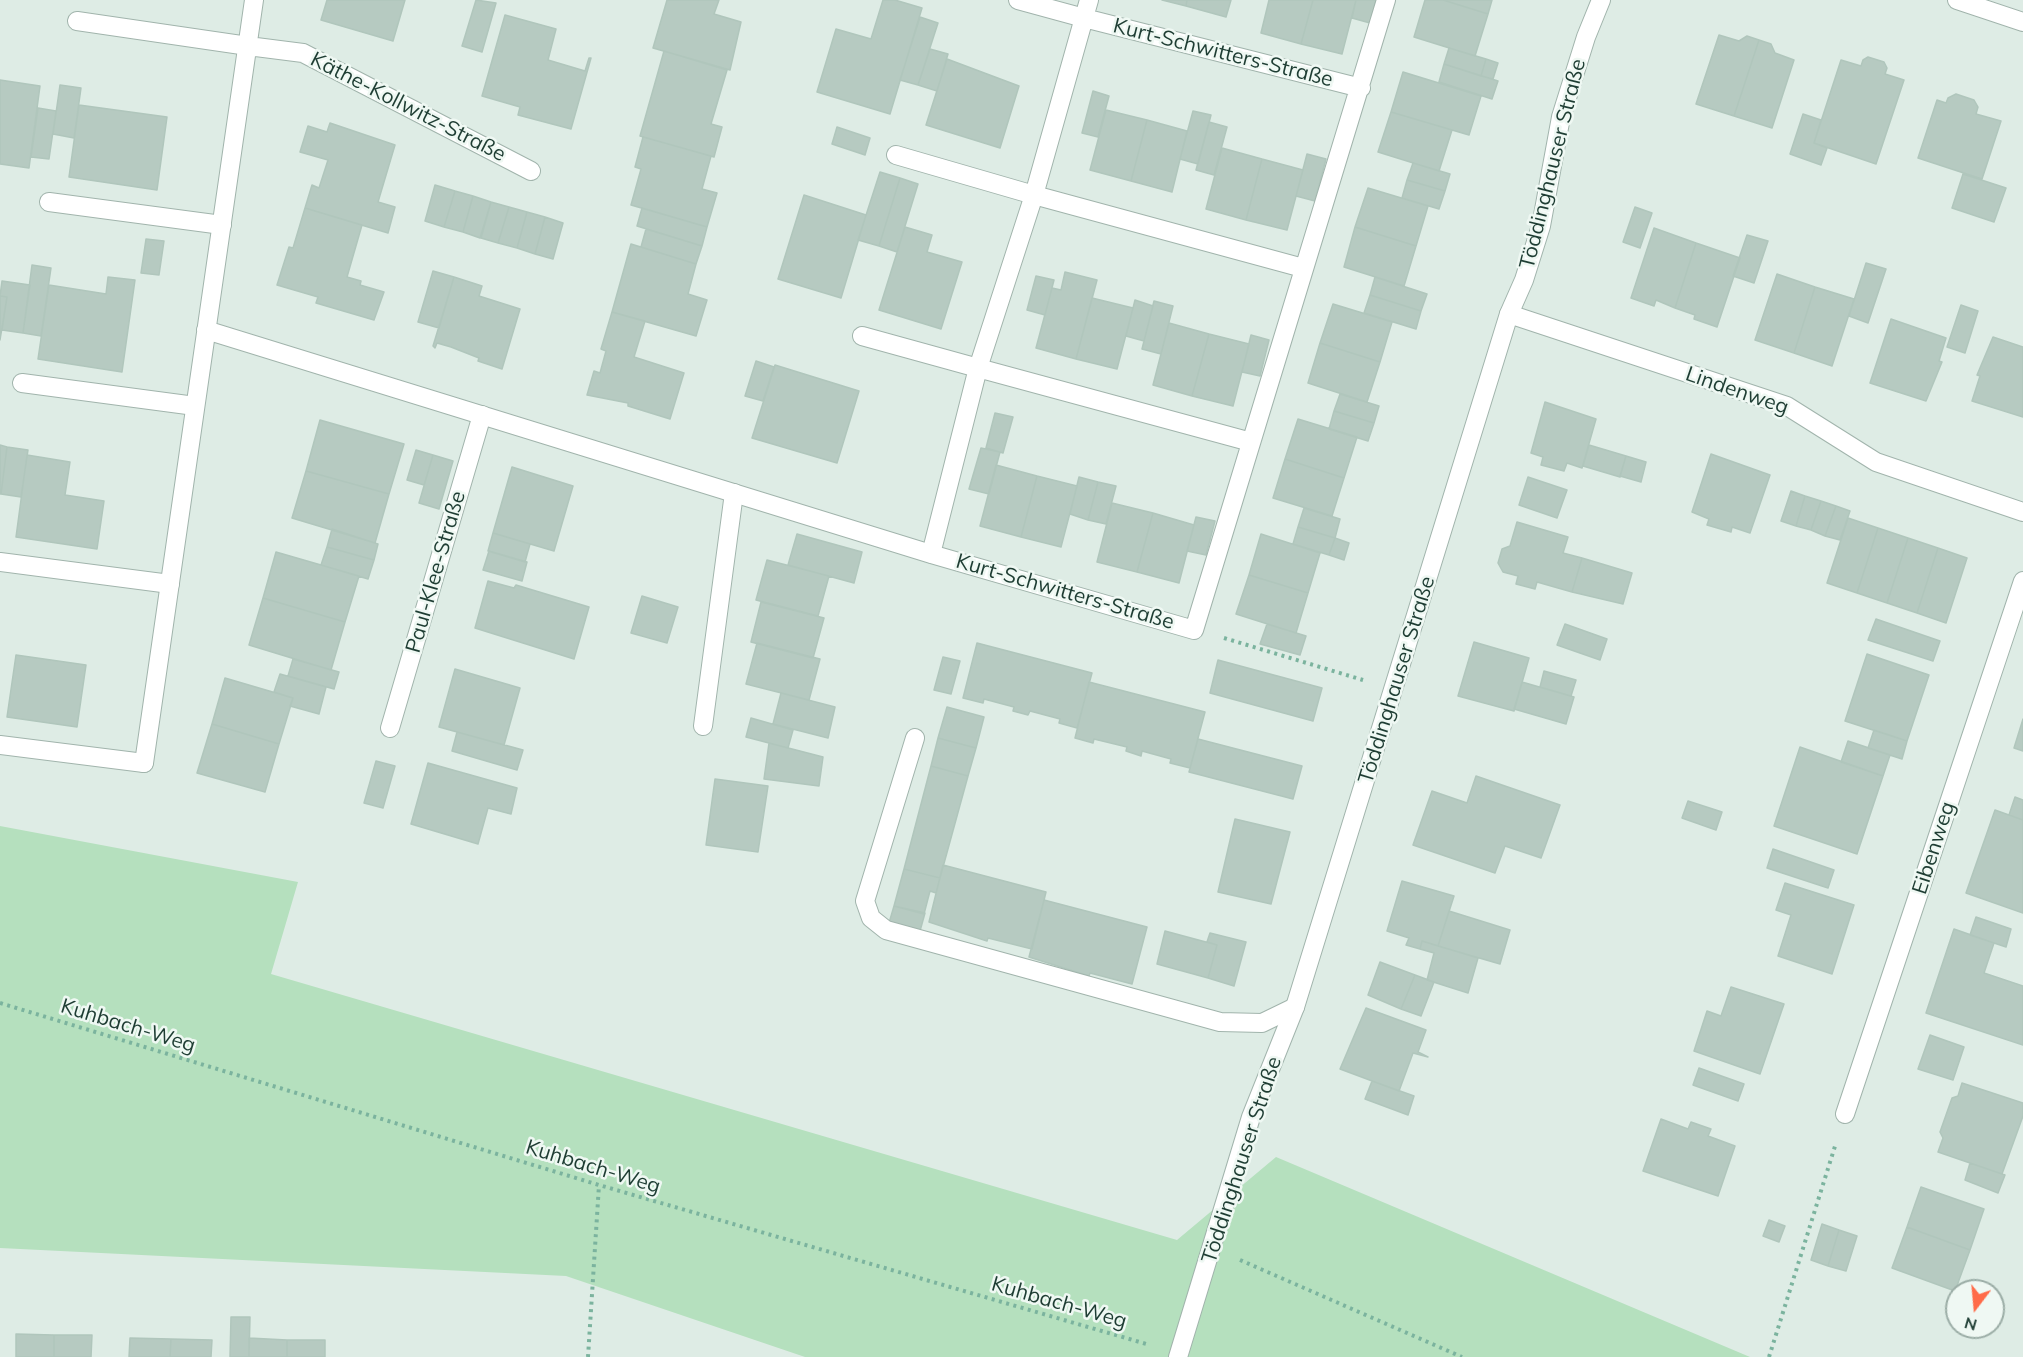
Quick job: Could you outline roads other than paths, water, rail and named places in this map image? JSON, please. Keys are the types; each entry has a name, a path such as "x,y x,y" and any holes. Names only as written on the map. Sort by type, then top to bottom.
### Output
{"street":[{"path":"0,745 144,763 254,0"},
{"name":"Kurt-Schwitters-Straße","path":"1018,0 1361,88"},
{"name":"Kurt-Schwitters-Straße","path":"1089,0 1034,195 978,368 931,554 1194,630 1386,0"},
{"name":"Töddinghauser Straße","path":"1179,1355 1251,1117 1295,1007 1509,314 1524,280 1541,226 1561,117 1572,77 1601,0"},
{"path":"1957,0 2023,22"},
{"name":"Käthe-Kollwitz-Straße","path":"77,21 303,53 531,171"},
{"path":"896,155 1303,268"},
{"path":"49,202 222,225"},
{"name":"Lindenweg","path":"1509,314 1788,406 1876,462 2023,512"},
{"path":"206,330 931,554"},
{"path":"862,336 1251,442"},
{"path":"22,382 195,406"},
{"name":"Paul-Klee-Straße","path":"390,728 482,415"},
{"path":"703,726 734,493"},
{"path":"0,562 170,584"},
{"name":"Eibenweg","path":"1845,1114 2023,581"},
{"path":"915,738 865,901 871,918 886,930 1220,1022 1262,1023 1295,1007"}]}
